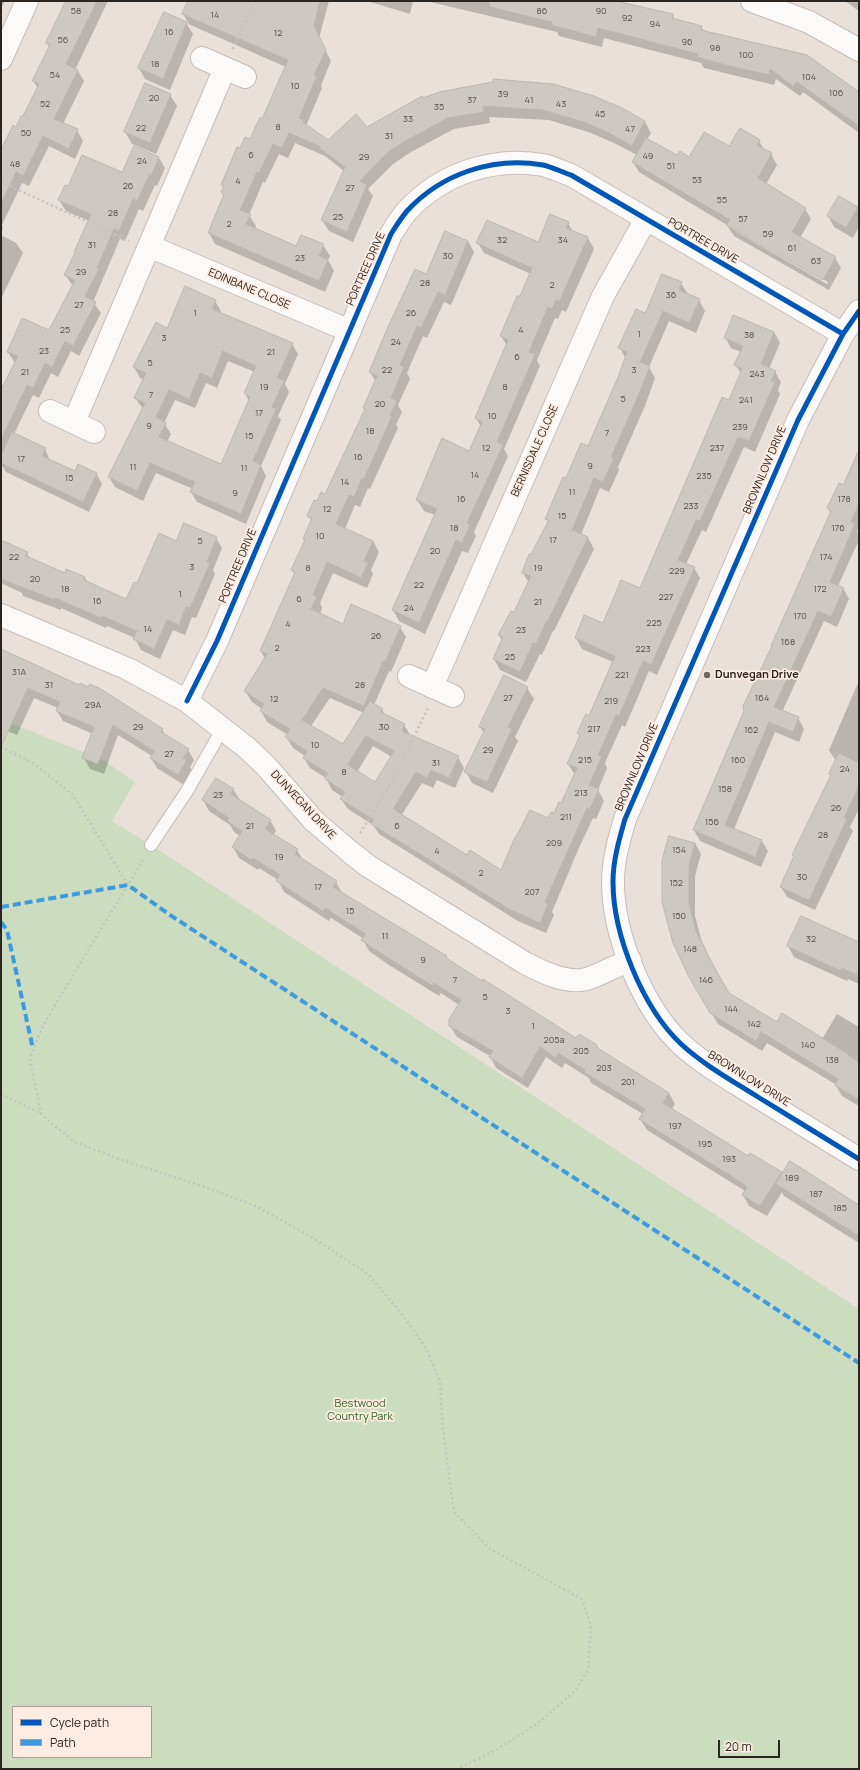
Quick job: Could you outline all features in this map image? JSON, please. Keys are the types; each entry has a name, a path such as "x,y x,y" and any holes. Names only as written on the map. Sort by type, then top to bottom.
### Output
{"street":[{"path":"1,59 27,1"},
{"path":"752,1 809,22 859,50"},
{"path":"202,58 245,77"},
{"path":"74,422 225,68"},
{"name":"PORTREE DRIVE","path":"187,701 216,641 391,234 406,212 423,196 444,181 465,172 488,166 509,163 544,165 571,175 843,334"},
{"name":"BERNISDALE CLOSE","path":"432,686 603,296 646,219"},
{"name":"EDINBANE CLOSE","path":"149,246 350,331"},
{"name":"BROWNLOW DRIVE","path":"859,311 843,334 798,420 625,819 616,852 613,882 616,911 621,936 630,960 649,1001 661,1019 680,1042 706,1065 859,1159"},
{"path":"50,411 94,432"},
{"name":"DUNVEGAN DRIVE","path":"1,615 128,669 187,701 223,728 266,766 314,821 368,866 540,970 571,980 586,979 630,960"},
{"path":"409,676 453,696"}],"lane":[{"path":"152,845 187,791 223,728"}],"path":[{"path":"225,68 255,1"},
{"path":"1,182 137,244 149,246"},
{"path":"349,851 390,784 433,699 432,686"},
{"path":"1,747 33,763 73,795 128,885"},
{"path":"41,1113 30,1060 33,1049 43,1026 62,993 152,845"},
{"path":"1,1094 41,1113 52,1124 75,1142 256,1206 313,1238 368,1274 401,1313 426,1348 440,1380 443,1431 454,1512 490,1549 582,1599 591,1626 588,1670 575,1691 538,1723 496,1750 457,1769"}],"green space":[{"name":"Bestwood Country Park","path":"1,719 103,760 135,782 112,821 151,845 859,1309 859,1769 1,1769"}],"building":[{"path":"66,1 97,1 66,64 78,70 54,119 78,129 69,149 43,136 23,176 16,172 1,204 1,150 13,125 16,127 21,116 23,116 39,84 32,81 50,45 46,43"},
{"path":"188,1 320,1 314,26 326,50 314,75 317,76 299,118 304,120 303,122 328,140 356,114 367,127 422,96 423,98 439,92 493,82 493,79 553,84 594,96 622,108 645,121 632,146 609,133 584,122 542,110 483,106 484,112 448,118 405,141 387,153 360,181 367,185 347,232 321,220 345,167 319,148 321,147 289,133 282,148 273,144 259,173 257,172 240,210 251,214 246,224 296,246 301,235 324,244 319,256 328,260 319,281 208,233 224,194 221,192 224,186 221,185 237,147 240,148 245,137 250,139 260,117 262,119 288,60 182,14"},
{"path":"490,1 616,1 673,14 672,18 702,26 701,30 807,55 859,92 859,126 797,82 793,86 770,69 769,75 726,65 697,57 698,54 598,28 596,37 552,25 552,22 490,7"},
{"path":"164,12 187,22 163,79 138,68"},
{"path":"145,83 171,94 150,143 124,132"},
{"path":"740,128 760,140 757,145 772,153 758,178 806,208 792,232 836,257 823,280 726,225 730,220 632,162 646,138 677,155 680,151 689,157 704,132 729,146"},
{"path":"134,146 159,157 151,176 149,175 137,201 133,199 119,231 114,229 97,268 99,269 85,296 96,302 73,346 65,341 52,367 45,363 33,388 27,385 1,440 1,390 18,356 7,352 22,318 49,330 75,280 64,275 91,214 58,200 65,185 68,186 82,155 122,172"},
{"path":"839,196 858,207 846,228 827,216"},
{"path":"550,214 569,222 566,228 588,237 559,302 556,300 552,309 548,307 529,352 535,354 497,442 503,445 467,523 470,525 462,543 456,540 419,623 392,610 437,509 416,500 442,438 469,451 482,422 475,418 508,340 500,336 517,296 520,296 532,268 476,243 487,220 538,242"},
{"path":"445,231 468,241 445,295 438,292 421,328 417,326 400,365 404,367 391,398 397,401 390,415 392,416 364,479 362,478 354,497 349,495 336,524 373,541 364,561 368,563 361,578 327,562 313,595 317,596 311,609 343,624 351,604 401,626 385,662 383,661 364,706 323,688 302,720 343,744 370,701 383,709 381,712 405,724 402,731 459,756 449,778 431,770 427,778 416,772 393,809 467,855 470,850 501,870 515,837 530,810 548,818 551,812 554,813 559,802 561,803 577,768 567,764 580,735 577,733 586,714 589,716 615,656 575,638 584,615 603,623 621,580 640,588 722,397 729,400 742,369 734,365 743,346 724,338 733,315 774,332 761,364 776,371 771,381 775,382 749,441 738,437 700,521 696,520 678,560 695,567 651,665 643,661 619,716 616,715 598,755 602,756 589,785 599,789 590,809 587,808 545,902 548,904 540,923 511,910 371,824 374,820 340,799 345,792 325,779 328,773 303,758 307,751 285,737 290,729 260,711 264,704 244,691 267,654 260,651 295,572 291,570 305,540 303,539 312,518 307,516 314,500 317,501 321,492 325,494 365,409 363,408 377,376 369,372 388,327 415,269 426,274","holes":["366,736 394,751 375,782 348,765"]},
{"path":"662,274 682,282 679,290 700,299 689,323 663,311 640,362 650,366 611,457 614,458 603,482 594,478 572,530 588,537 548,621 547,620 536,644 533,643 520,672 493,659 503,637 498,635 511,611 514,612 531,576 522,573 529,554 531,554 549,520 545,519 563,477 566,478 581,443 588,446 619,375 627,352 618,348 636,309 645,313"},
{"path":"185,286 216,300 212,309 293,343 277,378 284,381 272,407 276,409 253,461 261,465 241,514 190,492 195,482 150,463 137,491 108,477 145,403 134,398 146,373 133,367 156,322 167,328","holes":["223,351 256,366 244,393 250,397 221,464 159,437 166,423 156,417 169,390 189,399 200,373 212,378"]},
{"path":"12,432 46,448 42,456 75,471 78,464 97,473 83,502 1,463 1,456"},
{"path":"859,450 859,504 851,522 855,524 830,582 844,588 831,617 818,611 774,707 799,717 793,732 769,722 725,825 762,840 755,857 693,830 744,711 743,706 772,646 831,511 827,508 839,483 843,485"},
{"path":"184,523 217,537 207,562 210,563 190,608 186,607 179,625 167,620 154,649 133,639 137,631 102,616 101,618 55,598 55,600 1,579 1,540 28,552 26,556 65,573 66,569 85,577 84,580 126,599 134,582 137,583 159,533 176,541"},
{"path":"1,649 79,685 80,683 88,687 90,684 101,689 163,729 161,732 189,749 183,758 187,760 178,775 150,758 154,751 113,725 98,764 82,758 94,727 56,711 60,702 28,688 1,747"},
{"path":"504,675 528,687 508,727 512,729 487,782 464,772 485,729 479,727"},
{"path":"839,753 859,763 859,786 844,818 847,819 809,900 780,887 794,856 792,855 831,775 829,774"},
{"path":"216,778 234,789 231,794 271,820 265,829 298,849 295,854 337,881 333,887 447,956 446,958 482,981 483,979 576,1038 579,1034 597,1045 596,1047 669,1093 663,1103 748,1156 750,1153 782,1172 760,1206 742,1195 747,1187 741,1182 639,1119 645,1109 584,1072 585,1070 558,1053 556,1058 540,1047 522,1078 489,1057 493,1051 449,1026 449,1019 461,1000 434,983 433,986 361,940 366,934 325,908 323,911 276,881 280,875 253,858 251,860 232,847 242,831 227,821 229,818 202,800"},
{"path":"669,836 695,843 689,865 689,904 696,931 729,993 777,1022 782,1013 859,1062 859,1100 835,1085 838,1079 761,1032 756,1041 710,1013 689,977 673,943 662,902 662,861"},
{"path":"801,916 859,942 859,976 842,968 841,971 787,946"},
{"path":"790,1161 859,1205 859,1236 776,1184"}],"marked path":[{"path":"1,907 128,885 170,915 859,1363"},
{"path":"1,922 7,930 33,1049"}],"cycle path":[{"path":"187,701 217,641 391,234 407,211 421,198 452,178 469,171 505,163 543,165 571,175 843,334"},
{"path":"859,311 843,334 798,420 625,819 615,858 613,874 614,902 618,924 632,969 642,990 667,1029 681,1044 708,1066 859,1159"}],"place":[{"name":"Dunvegan Drive","path":"707,675"}]}
